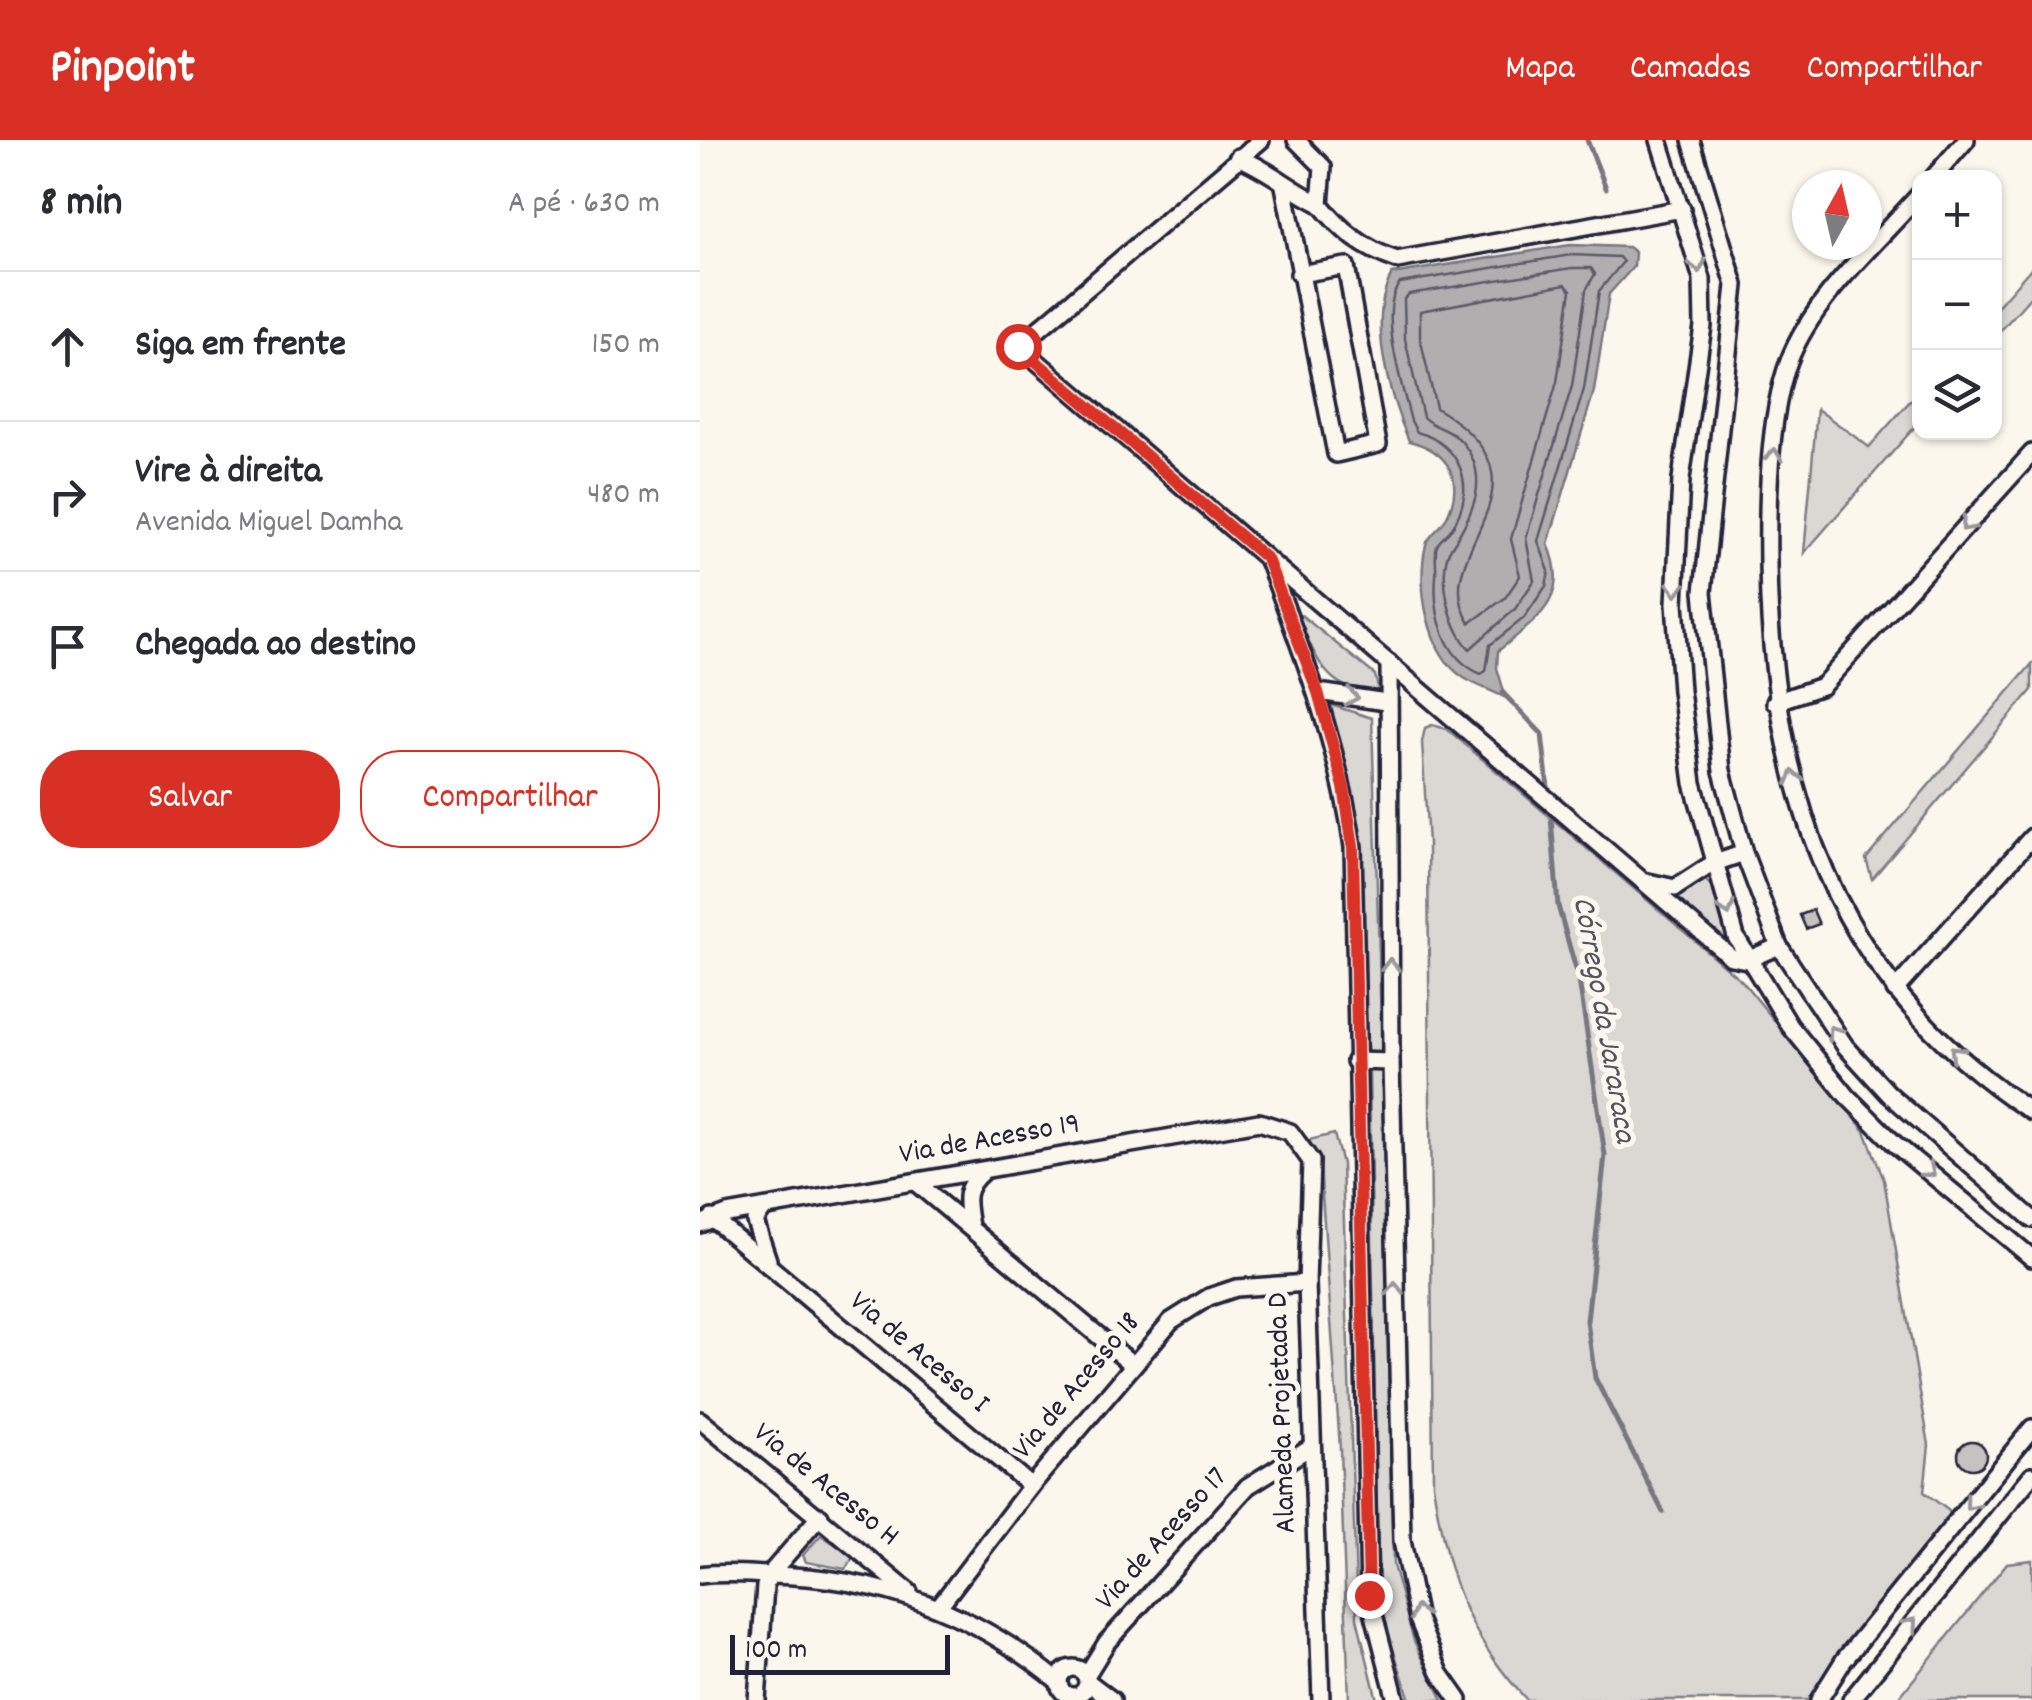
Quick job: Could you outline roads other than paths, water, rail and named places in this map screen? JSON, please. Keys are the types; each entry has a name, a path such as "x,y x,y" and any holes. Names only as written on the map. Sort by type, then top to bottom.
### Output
{"street":[{"path":"1238,140 1238,157"},
{"path":"1261,140 1018,346 1730,957 1747,960 1779,946"},
{"path":"1296,140 1323,167 1320,204"},
{"path":"1659,140 1702,278 1703,326 1681,478 1674,603 1693,783 1712,864 1747,960 1808,1052 1895,1144 2032,1258"},
{"path":"1691,140 1735,285 1703,592 1722,771 1744,853 1779,946 1845,1046 1889,1094 2032,1219"},
{"path":"1941,170 1966,140"},
{"path":"1238,157 1266,168 1284,186 1320,204 1337,226 1373,252 1398,260 1682,209"},
{"path":"1674,188 1702,178"},
{"path":"1284,186 1299,274 1336,454 1378,444 1346,266 1299,274"},
{"path":"1912,203 1834,292 1790,360 1767,512 1775,702 1806,826 1825,873 1862,943 1895,990 1982,1080 2032,1112"},
{"path":"1688,227 1714,219"},
{"path":"1775,702 1822,686 2032,453"},
{"path":"1267,559 1318,692 1344,787 1353,847 1369,1595 1396,1700"},
{"path":"1389,663 1386,702 1391,1062 1402,1541 1418,1619 1440,1672 1458,1700"},
{"path":"1318,692 1386,702"},
{"path":"1895,990 2032,837"},
{"path":"1644,881 1675,888 1712,864 1744,853"},
{"path":"1355,1062 1391,1062"},
{"name":"Via de Acesso 19","path":"706,1221 1258,1122 1290,1132"},
{"name":"Alameda Projetada D","path":"1290,1132 1311,1161 1307,1284 1321,1700"},
{"path":"970,1226 965,1197 969,1183 984,1170"},
{"path":"915,1182 1131,1363"},
{"path":"763,1208 755,1221 756,1237 770,1264"},
{"name":"Via de Acesso I","path":"706,1221 770,1264 1030,1486"},
{"name":"Via de Acesso 18","path":"940,1605 1030,1486 1131,1363 1170,1322 1210,1297 1236,1288 1307,1284"},
{"name":"Via de Acesso H","path":"700,1420 914,1596"},
{"path":"1819,1700 1844,1660 2032,1428"},
{"name":"Via de Acesso 17","path":"1073,1687 1107,1642 1248,1486 1312,1446"},
{"path":"1851,1700 2032,1475"},
{"path":"757,1700 769,1575 820,1516"},
{"path":"700,1575 857,1581 914,1596 940,1605 1073,1687 1112,1700"}],"water":[{"path":"1570,245 1628,247 1635,252 1634,266 1609,294 1594,391 1548,544 1556,579 1553,594 1537,618 1498,651 1497,668 1506,698 1464,678 1451,667 1427,618 1423,561 1427,541 1443,523 1451,506 1454,481 1444,460 1435,452 1409,441 1388,380 1381,313 1392,274"}],"waterway":[{"name":"Córrego da Jararaca","path":"1587,140 1606,188"},
{"name":"Córrego da Jararaca","path":"1503,693 1542,734 1549,796"},
{"name":"Córrego da Jararaca","path":"1551,817 1558,906 1579,980 1605,1155 1587,1321 1595,1378 1663,1512"}]}
